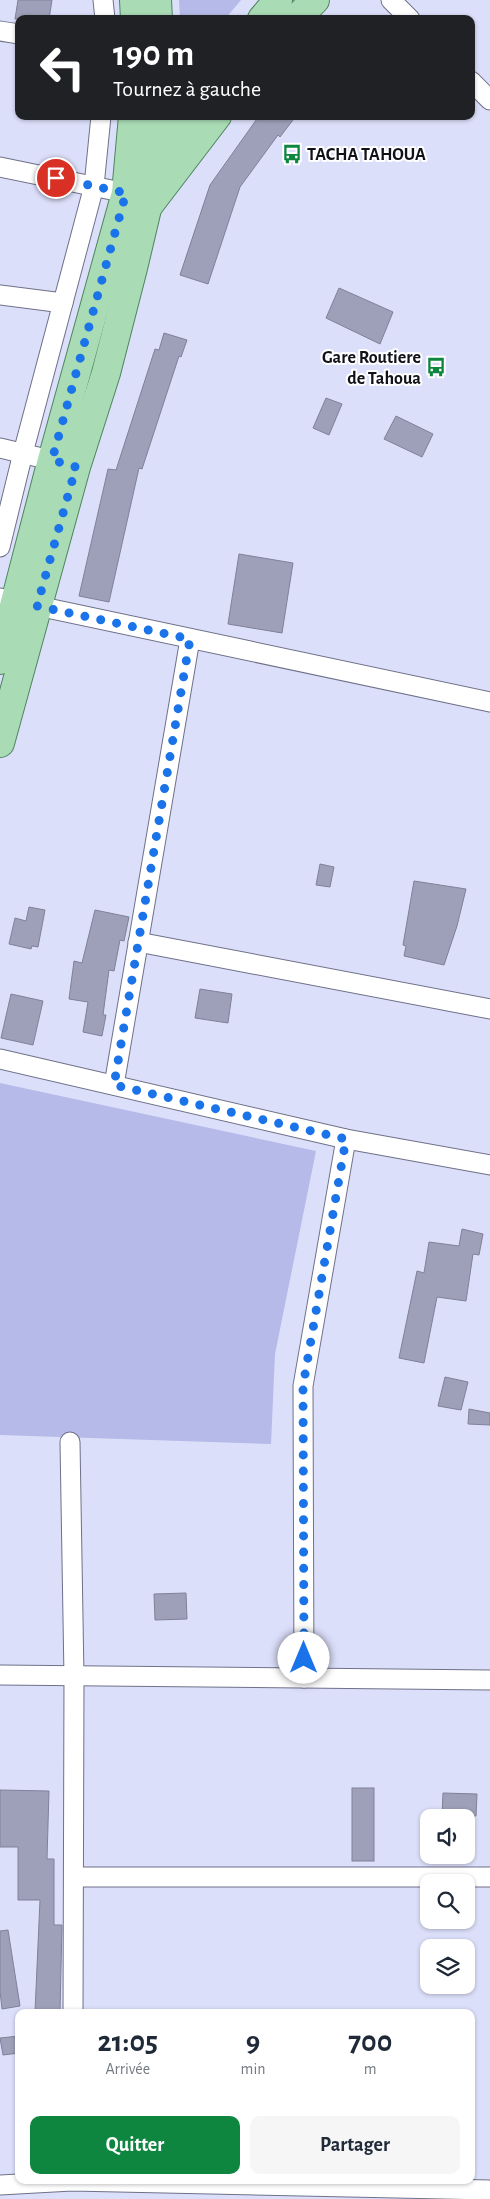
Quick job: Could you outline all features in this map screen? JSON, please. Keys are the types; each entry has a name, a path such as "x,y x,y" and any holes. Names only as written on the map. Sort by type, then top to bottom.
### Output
{"main road":[{"path":"134,0 135,15"},
{"path":"157,0 158,15"},
{"path":"265,15 278,0"},
{"path":"300,15 315,0"},
{"path":"133,120 137,201"},
{"path":"0,660 64,463 137,201 154,156 158,120"},
{"path":"154,156 181,120"},
{"path":"137,201 213,120"},
{"path":"0,743 18,602"}],"street":[{"path":"103,0 105,15"},
{"path":"391,0 406,15"},
{"path":"0,31 15,33"},
{"path":"475,85 490,100"},
{"path":"0,547 94,186 101,120"},
{"path":"0,167 94,186 137,201"},
{"path":"0,295 63,303"},
{"path":"0,448 64,463"},
{"path":"18,602 490,702"},
{"path":"114,1085 190,639"},
{"path":"138,942 490,1008"},
{"path":"0,1059 346,1139 490,1165"},
{"path":"304,1678 303,1386 346,1139"},
{"path":"70,1442 74,1677 73,2009"},
{"path":"0,1675 490,1680"},
{"path":"74,1877 490,1877"},
{"path":"0,2186 29,2184"},
{"path":"211,2184 490,2190"}],"shaded area":[{"path":"179,0 241,0 228,15 180,15"},
{"path":"0,1083 316,1151 275,1354 271,1444 0,1435"}],"building":[{"path":"18,0 52,0 50,15 16,15"},
{"path":"256,120 293,120 280,137 278,135 240,187 208,284 180,275 210,185"},
{"path":"339,288 393,312 380,344 326,318"},
{"path":"164,333 187,340 181,357 179,356 142,469 139,468 109,602 79,596 108,469 116,470 155,349 159,350"},
{"path":"326,398 342,404 329,435 313,428"},
{"path":"396,416 433,434 422,457 384,439"},
{"path":"239,554 293,563 282,633 228,624"},
{"path":"320,864 334,867 330,887 316,885"},
{"path":"414,881 466,889 457,926 444,965 404,956 406,946 403,945"},
{"path":"29,907 45,910 38,947 32,946 31,949 9,944 15,918 26,921"},
{"path":"95,910 129,917 124,941 120,940 114,971 109,970 103,1015 106,1015 102,1036 83,1032 88,1002 69,999 74,961 82,963"},
{"path":"200,989 232,994 228,1023 195,1018"},
{"path":"11,994 43,1001 33,1045 1,1038"},
{"path":"462,1229 483,1234 479,1255 473,1254 466,1301 437,1297 424,1363 399,1358 417,1271 424,1273 429,1242 459,1246"},
{"path":"445,1377 468,1382 461,1410 438,1406"},
{"path":"469,1409 490,1413 490,1425 468,1424"},
{"path":"186,1593 187,1619 155,1620 154,1594"},
{"path":"352,1788 374,1788 374,1861 352,1861"},
{"path":"0,1790 49,1791 47,1859 54,1859 54,1925 62,1925 60,2009 35,2009 40,1900 18,1900 18,1847 0,1847"},
{"path":"443,1793 477,1794 476,1816 475,1809 442,1809"},
{"path":"8,1930 20,2006 2,2009 0,1991 0,1931"},
{"path":"15,2036 15,2054 3,2055 0,2038"}],"place":[{"name":"TACHA TAHOUA","path":"292,154"},
{"name":"Gare Routiere de Tahoua","path":"436,367"}],"route":[{"path":"56,178 126,193 52,460 76,467 37,606 190,639 114,1085 346,1139 303,1386 304,1658"}]}
